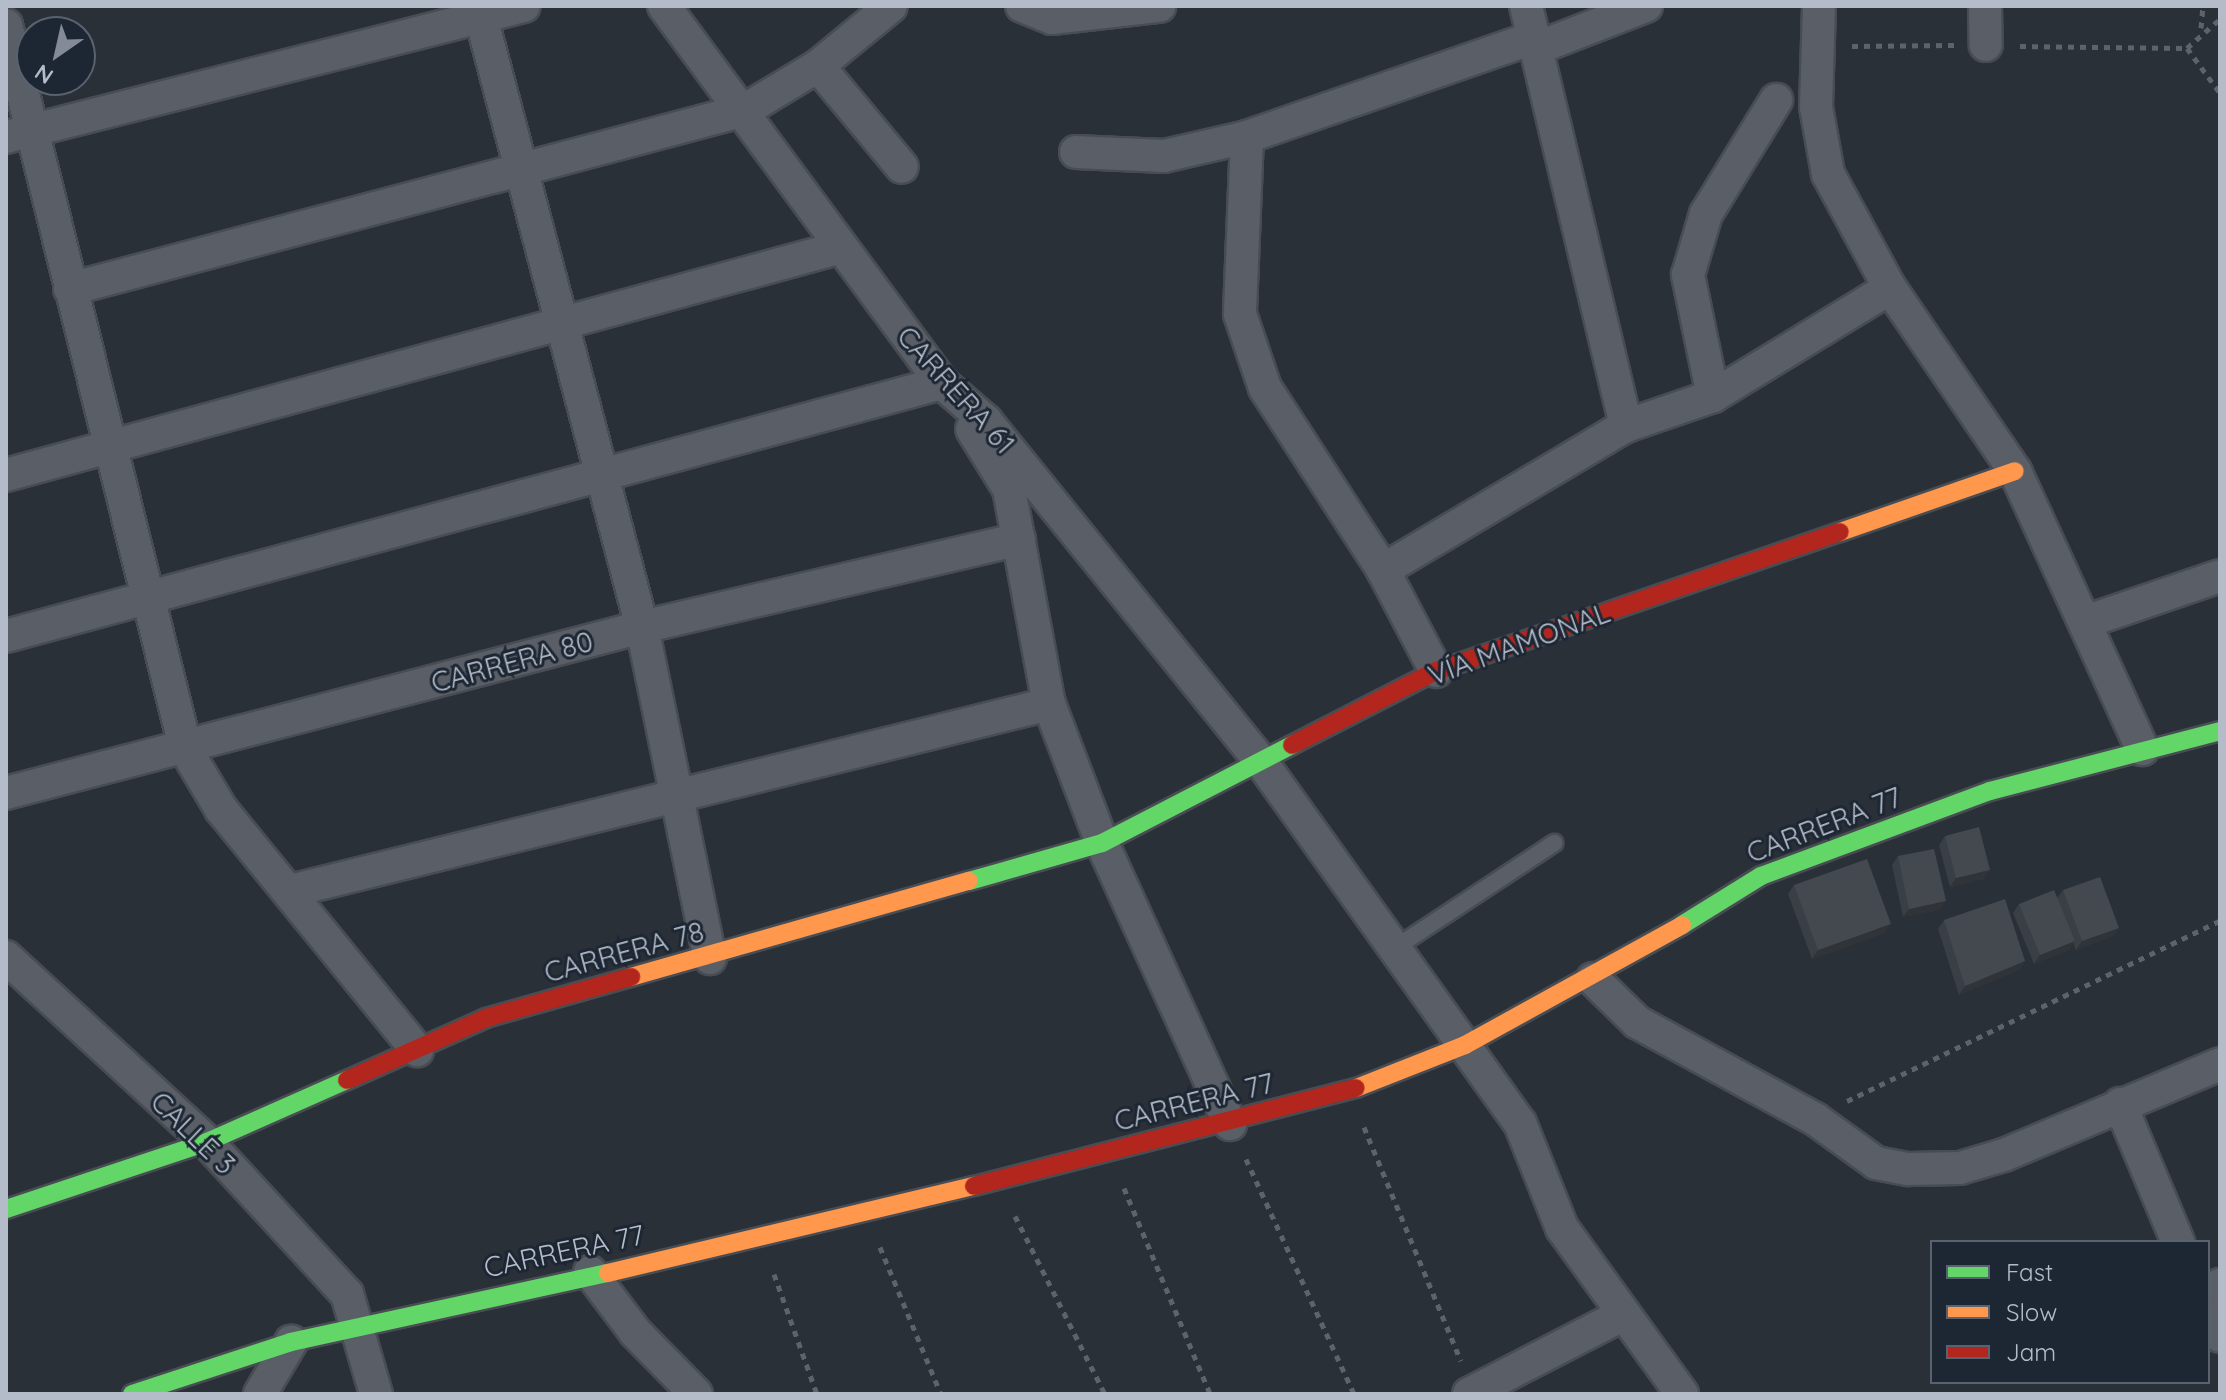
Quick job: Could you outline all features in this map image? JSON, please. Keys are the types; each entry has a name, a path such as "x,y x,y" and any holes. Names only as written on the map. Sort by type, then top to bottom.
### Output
{"street":[{"path":"19,134 524,6"},
{"name":"CARRERA 61","path":"664,6 745,110 838,248 942,383 986,421 1262,763"},
{"path":"70,289 745,110 818,66 891,6"},
{"path":"1022,6 1052,18 1158,6"},
{"path":"1526,6 1626,426"},
{"path":"1076,152 1164,156 1247,137 1646,6"},
{"path":"1819,6 1816,107 1828,174 1890,288 2015,471 2088,621 2142,749"},
{"path":"1985,6 1986,45"},
{"path":"481,17 566,322 642,627 710,958"},
{"path":"6,25 19,134 70,289 151,600 186,750 221,809 417,1050"},
{"path":"818,66 902,167"},
{"path":"1713,396 1688,275 1706,214 1776,100"},
{"path":"1247,137 1240,314 1265,388 1383,570 1436,671"},
{"path":"6,475 838,248"},
{"path":"1383,570 1626,426 1713,396 1890,288"},
{"path":"6,636 604,478 942,383 1009,489 1049,704 1102,843 1230,1124"},
{"name":"VÍA MAMONAL","path":"1262,763 1436,671 2015,471"},
{"name":"CARRERA 80","path":"6,793 186,750 642,627 1019,539"},
{"path":"2088,621 2220,576"},
{"path":"290,891 676,793 1049,704"},
{"name":"CARRERA 77","path":"132,1394 291,1342 590,1272 762,1239 994,1176 1230,1124 1349,1091 1465,1045 1593,979 1761,876 1990,791 2220,731"},
{"path":"1262,763 1520,1123 1562,1228 1620,1316 1682,1394"},
{"name":"CARRERA 78","path":"6,1209 207,1142 486,1018 710,958 1102,843 1262,763"},
{"name":"CALLE 3","path":"12,972 207,1142 347,1294 361,1325"},
{"path":"1593,979 1637,1022 1815,1119 1876,1163 1960,1168 2220,1064"},
{"path":"2120,1104 2177,1240"},
{"path":"590,1272 635,1332 696,1394"},
{"path":"1472,1393 1508,1386 1620,1316"},
{"path":"2210,1316 2220,1336"},
{"path":"361,1325 362,1358 376,1394"},
{"path":"260,1394 291,1342"}],"lane":[{"path":"1395,948 1554,843"}],"path":[{"path":"2201,29 2203,6"},
{"path":"2220,19 2201,29 2187,48 2220,93"},
{"path":"1815,1119 1889,1077 2220,921"},
{"path":"1349,1091 1472,1393"},
{"path":"1230,1124 1354,1394"},
{"path":"1109,1152 1210,1394"},
{"path":"994,1176 1105,1394"},
{"path":"866,1212 941,1394"},
{"path":"762,1239 817,1394"}],"building":[{"path":"1979,827 1990,870 1956,878 1945,836"},
{"path":"1934,849 1946,901 1909,909 1898,856"},
{"path":"1867,859 1891,924 1818,950 1794,885"},
{"path":"2100,877 2119,928 2082,941 2063,890"},
{"path":"2054,890 2075,941 2040,955 2019,904"},
{"path":"2005,899 2025,961 1965,986 1944,920"}],"traffic: fast":[{"path":"1682,925 1761,876 1990,791 2220,731"},
{"path":"969,881 1102,843 1292,745"},
{"path":"6,1209 207,1142 347,1080"},
{"path":"132,1394 291,1342 608,1273"}],"traffic: slow":[{"path":"1840,532 2015,471"},
{"path":"631,977 969,881"},
{"path":"1356,1088 1465,1045 1682,925"},
{"path":"608,1273 974,1186"}],"traffic: jam":[{"path":"1292,745 1436,671 1840,532"},
{"path":"347,1080 486,1018 631,977"},
{"path":"974,1186 1356,1088"}]}
